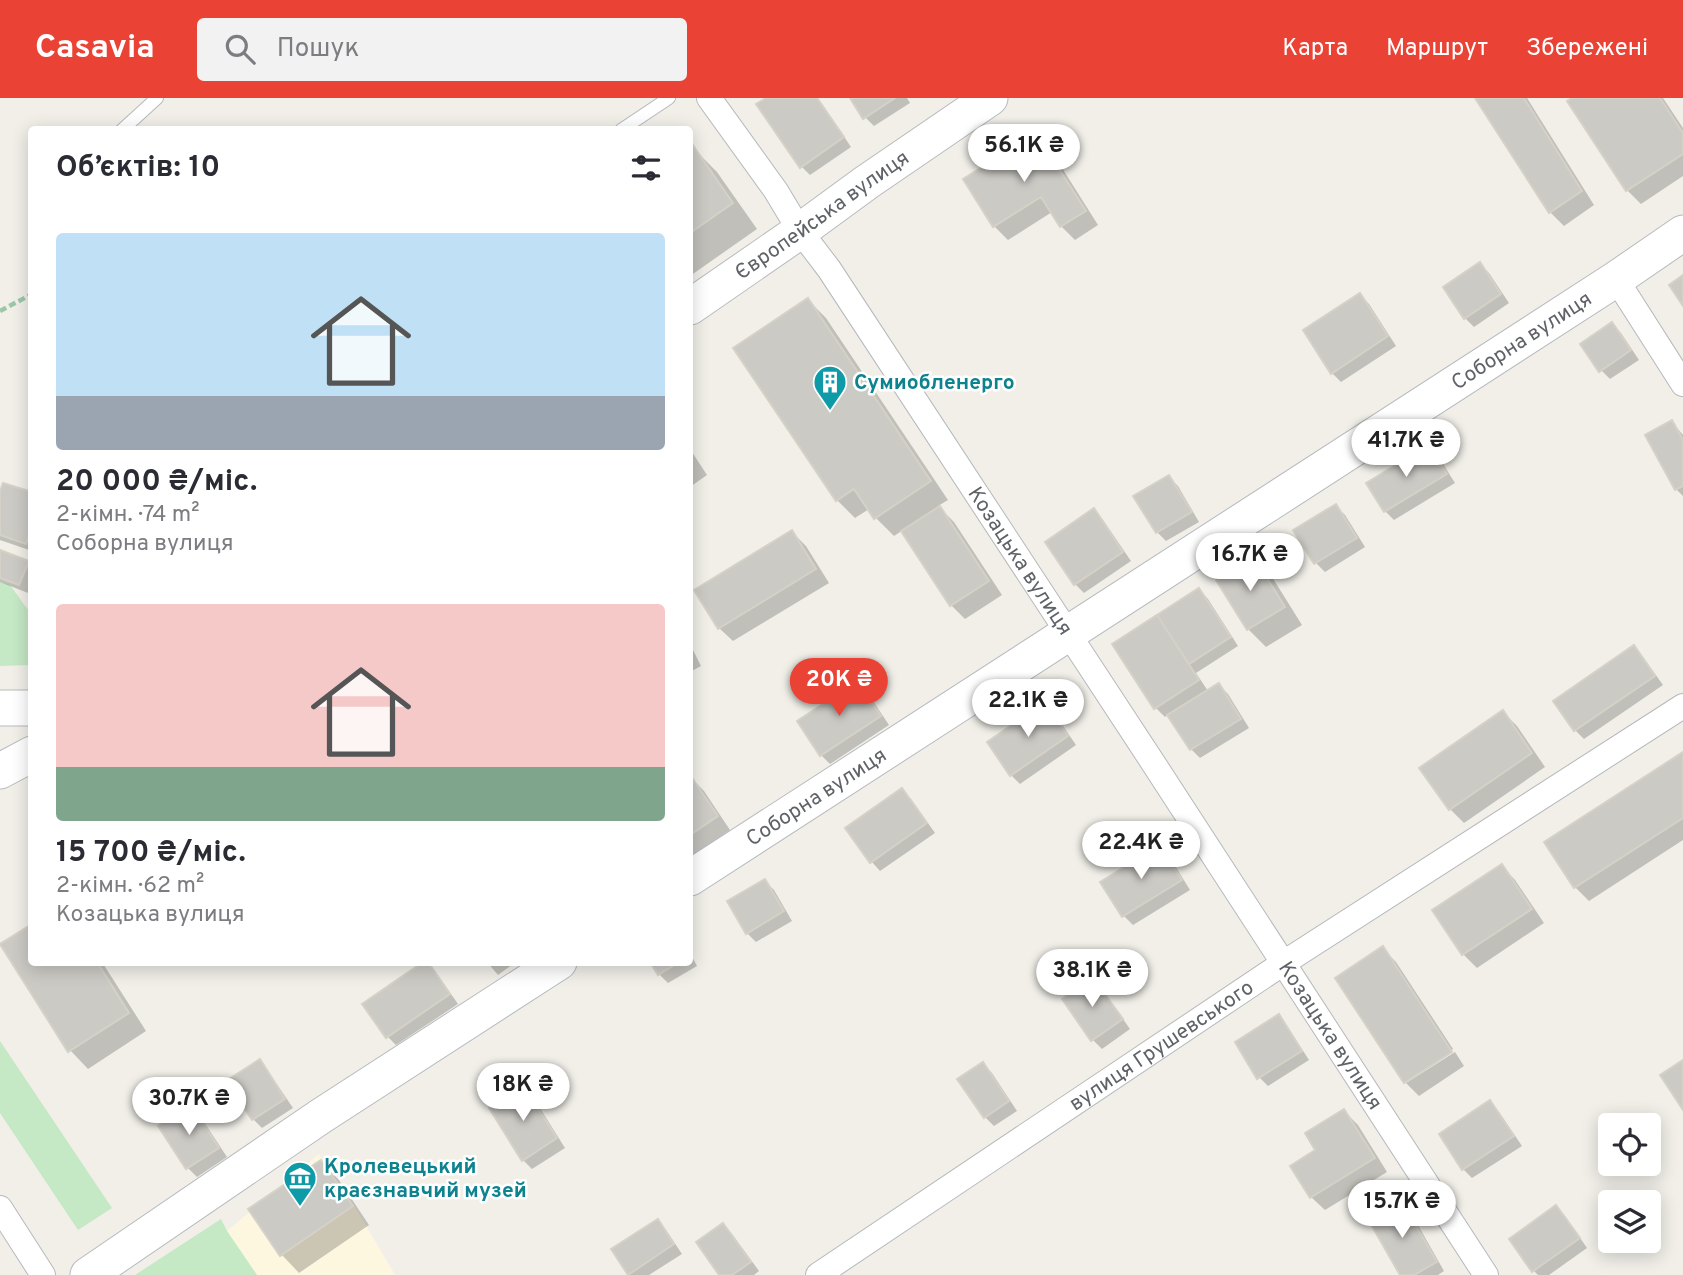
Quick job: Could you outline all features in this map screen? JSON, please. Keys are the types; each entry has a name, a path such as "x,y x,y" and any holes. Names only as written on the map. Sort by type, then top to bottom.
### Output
{"street":[{"name":"Козацька вулиця","path":"709,98 776,191 1069,633 1486,1275"},
{"name":"Європейська вулиця","path":"693,305 989,98"},
{"name":"Соборна вулиця","path":"693,876 1683,233"},
{"path":"1616,279 1683,384"},
{"name":"вулиця Грушевського","path":"818,1275 1285,962 1683,706"},
{"path":"0,708 28,708"},
{"path":"0,771 28,756"},
{"path":"88,1275 321,1116 553,966"},
{"path":"0,1208 43,1275"}],"lane":[{"path":"125,126 156,98"},
{"path":"627,126 669,98"}],"path":[{"path":"0,312 28,297"}],"shaded area":[{"path":"319,1154 395,1275 257,1275 227,1231"}],"green space":[{"path":"0,582 10,585 28,610 28,665 0,666"},
{"path":"0,1041 112,1208 78,1230 0,1113"},
{"path":"221,1219 257,1275 135,1275"}],"building":[{"path":"766,98 817,98 844,137 800,168 756,104"},
{"path":"850,98 895,98 863,119"},
{"path":"1475,98 1524,98 1582,191 1549,213"},
{"path":"1572,98 1660,98 1683,133 1683,154 1626,191 1567,101"},
{"path":"1036,133 1086,211 1060,227 1041,197 993,227 963,179"},
{"path":"693,145 733,203 693,231"},
{"path":"1480,262 1501,294 1464,319 1443,287"},
{"path":"1683,275 1683,306 1669,285"},
{"path":"1360,293 1388,336 1331,374 1303,330"},
{"name":"Сумиобленерго","path":"808,298 931,481 874,519 854,489 836,501 733,348"},
{"path":"1612,322 1631,350 1599,372 1580,344"},
{"path":"1672,420 1683,440 1683,486 1675,490 1645,435"},
{"path":"1429,445 1447,474 1384,512 1366,483"},
{"path":"1169,475 1192,512 1156,533 1133,496"},
{"path":"3,483 28,491 26,544 0,535 0,491"},
{"path":"1336,504 1357,538 1314,564 1293,530"},
{"path":"940,506 989,581 950,606 901,531"},
{"path":"1094,508 1123,552 1074,585 1045,542"},
{"path":"792,530 816,569 718,629 694,590"},
{"path":"0,550 28,561 19,585 0,578"},
{"path":"1254,557 1285,607 1247,630 1216,580"},
{"path":"1199,588 1231,637 1189,664 1157,615"},
{"path":"1157,615 1199,680 1154,709 1112,644"},
{"path":"1634,645 1655,676 1574,731 1553,701"},
{"path":"858,681 881,716 820,756 797,721"},
{"path":"1219,683 1241,719 1190,750 1167,715"},
{"path":"1045,702 1068,736 1010,776 987,742"},
{"path":"1503,710 1532,753 1449,810 1419,768"},
{"path":"1683,752 1683,818 1574,888 1544,842"},
{"path":"693,779 718,816 693,833"},
{"path":"902,788 927,823 870,863 845,828"},
{"path":"1160,845 1182,880 1122,917 1100,882"},
{"path":"1502,864 1532,909 1462,955 1432,910"},
{"path":"765,879 784,911 746,934 727,901"},
{"path":"28,926 28,966 100,966 129,1013 68,1052 0,944"},
{"path":"1383,946 1452,1052 1404,1083 1335,978"},
{"path":"417,966 431,966 450,994 386,1038 362,1004"},
{"path":"652,966 673,966 658,975"},
{"path":"1093,978 1123,1019 1091,1041 1062,999"},
{"path":"1279,1014 1302,1051 1257,1079 1235,1042"},
{"path":"260,1059 285,1099 252,1120 226,1081"},
{"path":"1683,1060 1683,1110 1660,1075"},
{"path":"983,1062 1009,1101 984,1118 957,1079"},
{"path":"524,1086 557,1138 522,1161 489,1108"},
{"path":"1490,1100 1514,1136 1462,1170 1439,1134"},
{"path":"191,1104 219,1148 186,1169 158,1126"},
{"path":"1344,1109 1375,1158 1310,1198 1290,1166 1315,1150 1305,1133"},
{"name":"Кролевецький краєзнавчий музей","path":"321,1160 353,1206 280,1256 248,1209"},
{"path":"1401,1200 1437,1262 1414,1275 1400,1275 1368,1219"},
{"path":"1556,1205 1580,1238 1532,1272 1509,1239"},
{"path":"658,1219 674,1244 628,1275 611,1249"},
{"path":"723,1223 751,1262 732,1275 719,1275 696,1242"}],"place":[{"name":"Сумиобленерго","path":"830,412"},
{"name":"Кролевецький краєзнавчий музей","path":"300,1208"}]}
